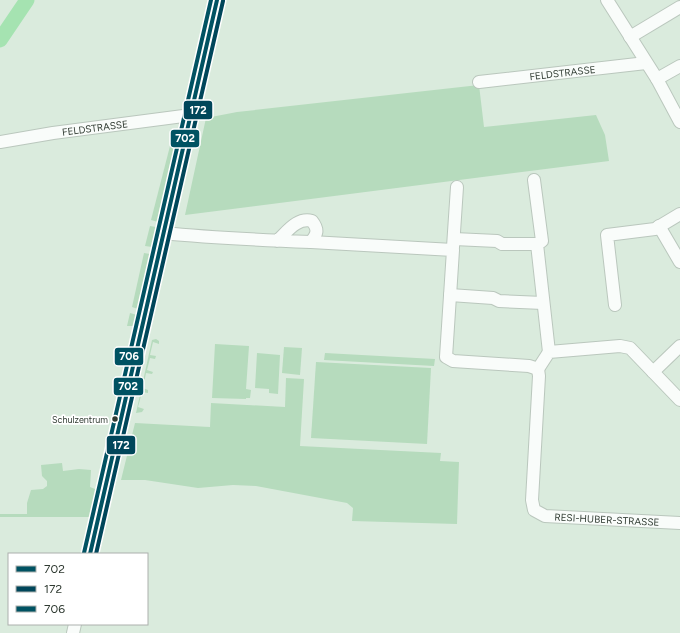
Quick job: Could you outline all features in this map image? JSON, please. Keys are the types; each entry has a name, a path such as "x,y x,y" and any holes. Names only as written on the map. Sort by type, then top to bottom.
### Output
{"street":[{"path":"90,553 217,0"},
{"path":"607,0 656,79 680,122"},
{"path":"630,37 680,7"},
{"name":"FELDSTRASSE","path":"479,82 646,63"},
{"path":"656,79 680,66"},
{"name":"FELDSTRASSE","path":"0,142 53,133 191,115"},
{"path":"163,233 277,241 453,244 497,241 502,244 537,244 542,240 534,180"},
{"path":"457,187 446,357 448,359 453,361 529,366 538,369 549,352 537,244"},
{"path":"615,305 607,235 655,229 680,214"},
{"path":"277,241 295,224 307,220 312,221 317,230 317,235 311,242"},
{"path":"659,226 680,262"},
{"path":"450,295 493,298 499,301 543,303"},
{"path":"549,352 620,346 630,348 680,400"},
{"path":"653,372 680,346"},
{"name":"RESI-HUBER-STRASSE","path":"538,369 539,376 532,500 534,510 545,516 680,523"}],"green space":[{"path":"479,85 484,127 596,115 605,135 609,161 185,215 206,118 237,112"},
{"path":"170,146 175,147 158,222 151,220"},
{"path":"150,226 156,227 152,247 145,246"},
{"path":"144,253 150,254 138,309 132,307"},
{"path":"130,313 137,315 133,326 127,326"},
{"path":"148,339 132,411 129,407 144,343"},
{"path":"156,339 159,341 159,344 153,342 150,355 156,356 155,359 150,358 147,370 153,372 152,374 146,373 143,388 148,390 148,393 142,392 138,407 144,409 142,412 136,413 152,340"},
{"path":"215,344 249,346 246,389 251,390 250,398 212,398"},
{"path":"284,347 302,348 300,375 282,373"},
{"path":"257,353 280,355 278,394 269,393 269,389 255,388"},
{"path":"325,353 435,359 434,366 324,360"},
{"path":"316,362 431,368 427,444 311,438"},
{"path":"286,378 304,379 300,446 441,453 440,461 459,462 457,524 352,521 353,508 347,503 256,486 233,485 198,488 145,480 121,480 135,423 210,427 211,403 285,407"},
{"path":"62,463 63,471 79,469 91,470 90,487 100,491 93,517 0,517 0,514 27,514 27,503 31,490 43,489 47,486 47,481 42,476 41,465"}],"waterway":[{"path":"0,40 27,0"}],"transit line":[{"name":"706","path":"84,553 211,0"},
{"name":"702","path":"90,553 217,0"},
{"name":"172","path":"96,553 223,1"}],"place":[{"name":"Schulzentrum","path":"115,419"}]}
